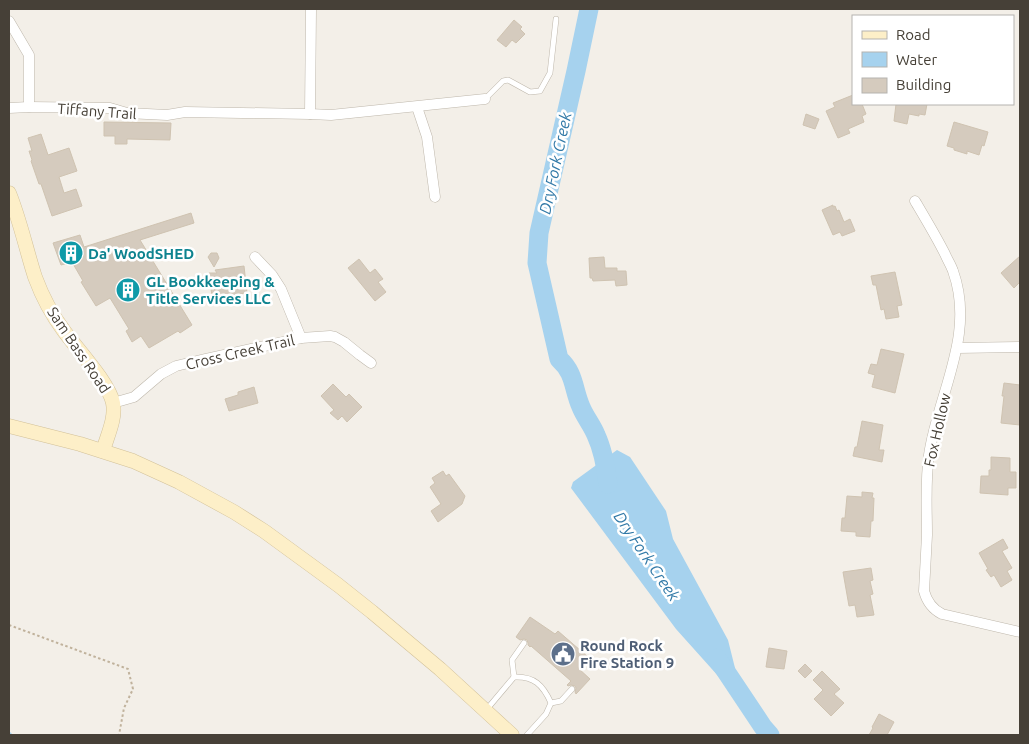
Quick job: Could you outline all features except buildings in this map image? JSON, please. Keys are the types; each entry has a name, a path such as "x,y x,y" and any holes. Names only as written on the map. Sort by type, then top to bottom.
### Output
{"main road":[{"name":"Sam Bass Road","path":"9,193 36,278 51,312 109,391 113,403 113,417 103,451"},
{"path":"9,426 133,461 179,482 234,512 264,531 372,612 440,669 512,735"}],"street":[{"path":"310,114 311,9"},
{"path":"9,21 29,55 29,107"},
{"name":"Tiffany Trail","path":"9,108 110,108 127,113 167,115 185,112 331,115 485,99"},
{"path":"417,107 427,136 435,197"},
{"name":"Fox Hollow","path":"915,201 953,270 960,305 954,365 934,431 929,455 924,592 926,600 942,614 1020,632"},
{"path":"255,257 272,275 281,289 301,338"},
{"name":"Cross Creek Trail","path":"113,403 134,397 161,374 176,366 301,338 330,336 344,342 370,362"},
{"path":"957,348 1020,347"}],"lane":[{"path":"485,99 503,82 508,80 530,92 540,91 550,73 556,20"},
{"path":"485,711 514,677 512,660 524,643"},
{"path":"514,677 524,677 537,682 546,692 551,703 546,714 527,735"},
{"path":"551,703 561,701 572,689"}],"path":[{"path":"9,625 128,669 132,688 124,708 120,735"}],"water":[{"path":"617,450 630,457 666,511 673,539 728,640 735,668 728,687 676,629 571,488 573,482"}],"waterway":[{"name":"Dry Fork Creek","path":"589,9 539,233 537,263 559,359 571,376 578,400 598,441 604,459 608,484"},
{"name":"Dry Fork Creek","path":"717,658 770,735"}],"place":[{"name":"Da' WoodSHED","path":"71,253"},
{"name":"GL Bookkeeping & Title Services LLC","path":"128,290"},
{"name":"Round Rock Fire Station 9","path":"563,654"}]}
